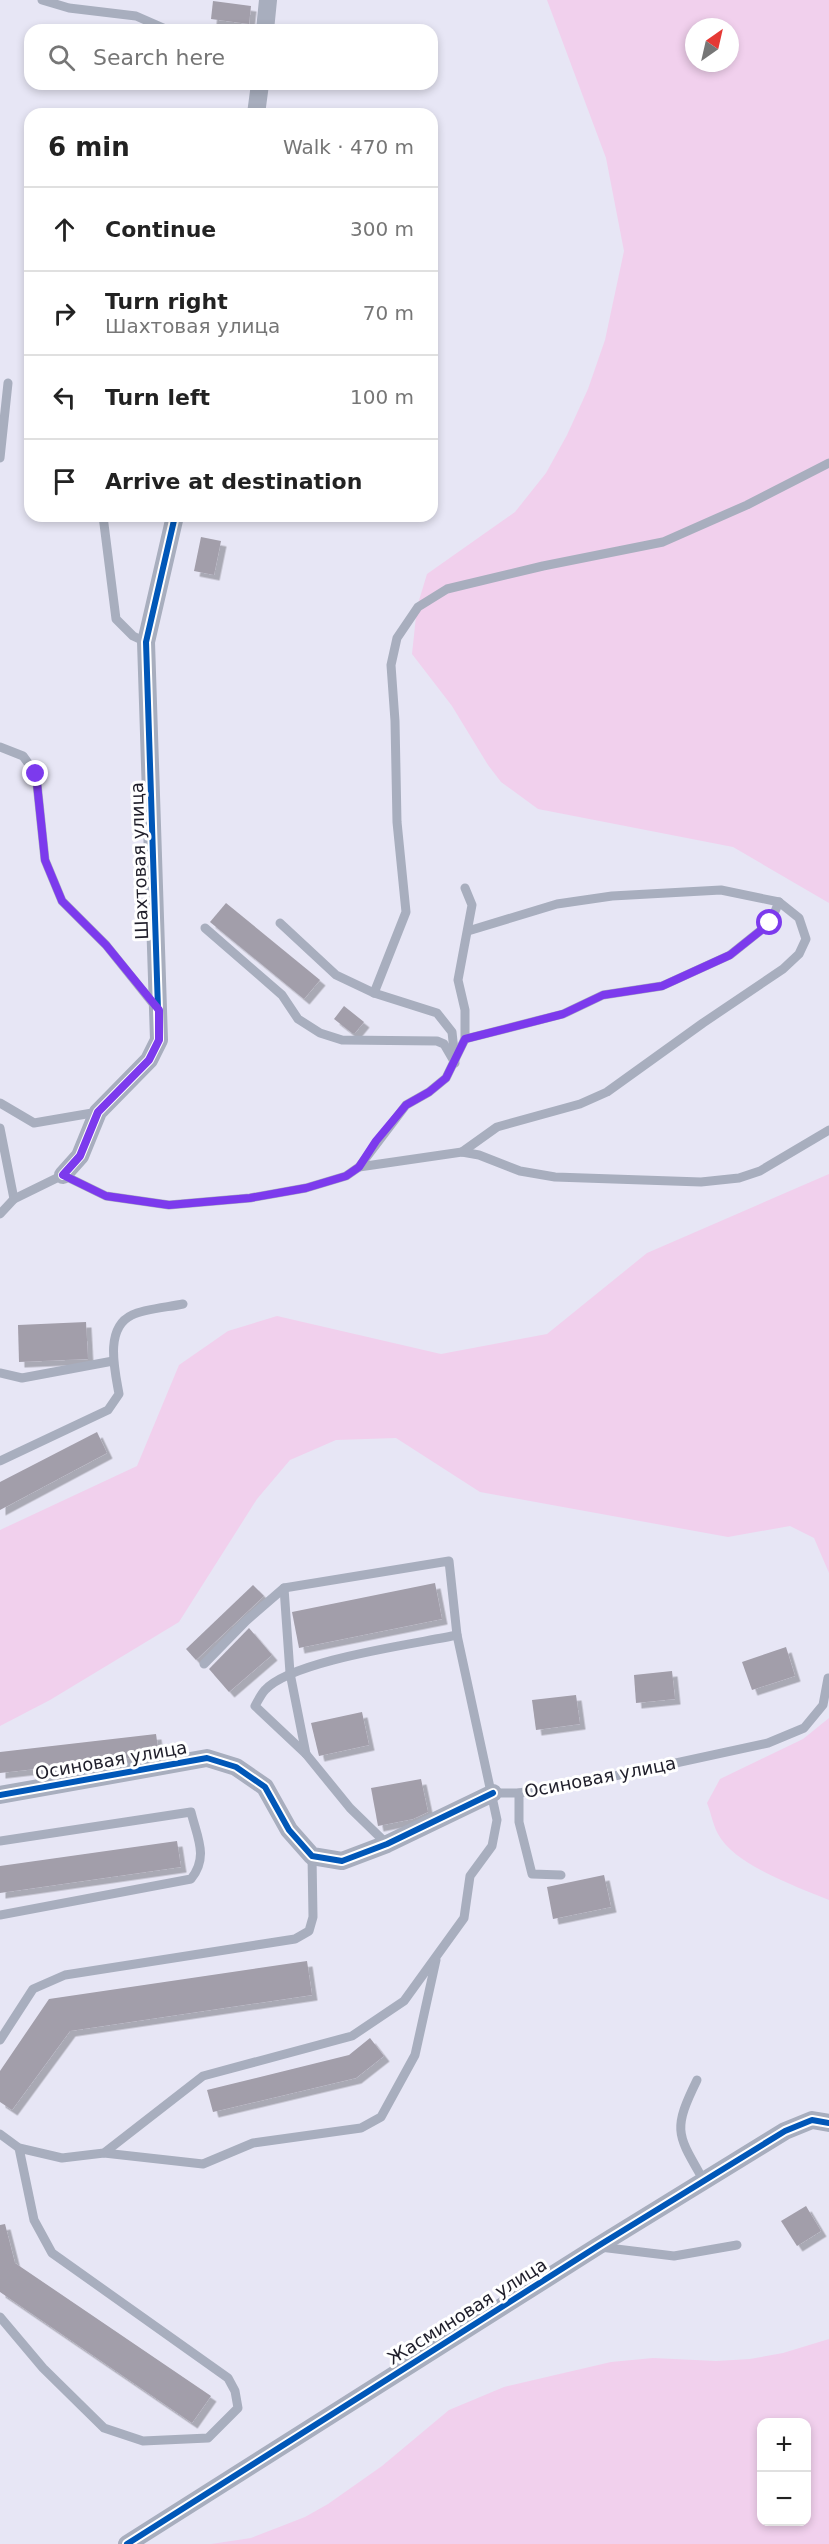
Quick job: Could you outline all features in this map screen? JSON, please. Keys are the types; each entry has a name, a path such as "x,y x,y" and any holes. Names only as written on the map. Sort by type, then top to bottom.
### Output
{"street":[{"path":"266,24 268,0"},
{"path":"256,108 258,90"},
{"name":"Шахтовая улица","path":"63,1175 80,1156 98,1112 149,1060 159,1040 146,642 174,522"},
{"name":"Осиновая улица","path":"0,1795 207,1758 236,1767 265,1787 289,1830 312,1856 342,1861 387,1844 492,1793"},
{"name":"Жасминовая улица","path":"127,2544 598,2246 785,2132 812,2120 829,2123"}],"lane":[{"path":"42,0 69,8 136,16 154,24"},
{"path":"0,458 8,383"},
{"path":"374,993 406,912 397,822 395,721 391,665 397,638 418,607 447,589 543,566 663,542 747,505 829,463"},
{"path":"104,522 116,619 133,636 146,642"},
{"path":"0,747 23,756 36,774 45,860 62,901 106,945 159,1010"},
{"path":"0,1214 14,1199 63,1175 106,1196 169,1205 250,1198 306,1188 346,1176 359,1167 376,1141 406,1105 429,1092 446,1078 465,1039 465,1010 458,980 472,905 465,888"},
{"path":"462,1152 497,1127 538,1113 580,1104 607,1092 783,969 799,954 806,939 799,918 778,902 721,890 612,896 557,904 468,931"},
{"path":"465,1039 563,1014 603,995 662,986 730,955 770,923 778,902"},
{"path":"280,923 336,975 374,993 437,1013 452,1032 455,1063"},
{"path":"205,928 282,996 298,1019 320,1033 342,1040 437,1041 444,1044 455,1063"},
{"path":"0,1103 34,1123 98,1112"},
{"path":"0,1128 14,1199"},
{"path":"359,1167 462,1152 479,1155 520,1171 555,1177 701,1182 739,1178 760,1171 829,1130"},
{"path":"0,1461 108,1410 119,1394 113,1361 116,1330 131,1315 183,1304"},
{"path":"0,1373 22,1378 113,1361"},
{"path":"104,2153 203,2076 352,2036 404,2001 464,1918 470,1876 492,1846 497,1820 458,1635 449,1561 284,1588 246,1621 204,1664"},
{"path":"284,1588 290,1673 306,1754"},
{"path":"387,1844 350,1808 306,1754 255,1706 265,1690 290,1673 330,1661 458,1635"},
{"name":"Осиновая улица","path":"492,1793 519,1793 625,1774 768,1743 804,1728 823,1705 828,1678"},
{"path":"519,1793 519,1822 532,1874 561,1875"},
{"path":"0,1841 190,1812 202,1858 199,1870 191,1879 0,1915"},
{"path":"0,2040 33,1989 65,1975 295,1939 309,1931 313,1917 312,1856"},
{"path":"0,2134 19,2148 62,2157 104,2153 203,2164 253,2143 361,2128 381,2117 415,2055 437,1956"},
{"path":"697,2080 681,2113 681,2141 704,2181"},
{"path":"0,2317 43,2368 104,2427 143,2441 208,2438 238,2408 235,2391 228,2379 52,2253 34,2220 19,2148"},
{"path":"598,2246 674,2256 737,2245"}],"shaded area":[{"path":"547,0 829,0 829,903 733,847 538,809 501,782 452,706 412,654 417,607 427,574 515,512 546,473 567,435 588,389 605,340 624,251 606,158"},
{"path":"829,1174 829,1573 814,1538 790,1526 728,1537 480,1492 396,1438 336,1440 290,1460 257,1499 179,1622 50,1700 0,1726 0,1530 137,1466 179,1365 228,1331 277,1316 441,1354 547,1334 647,1253"},
{"path":"829,1718 829,1900 784,1882 738,1856 718,1834 707,1803 720,1779 803,1739"},
{"path":"829,2339 829,2544 211,2544 251,2538 305,2517 328,2504 382,2466 449,2410 504,2387 611,2362 653,2358 716,2361 750,2359 783,2353"}],"building":[{"path":"213,1 251,6 249,24 211,19"},
{"path":"201,537 221,541 214,575 194,571"},
{"path":"226,903 320,980 304,999 210,922"},
{"path":"344,1006 364,1022 355,1033 334,1019"},
{"path":"86,1322 88,1359 19,1362 18,1325"},
{"path":"97,1432 107,1453 0,1510 0,1482"},
{"path":"435,1583 442,1619 299,1648 292,1612"},
{"path":"253,1585 264,1596 196,1660 186,1649"},
{"path":"249,1628 272,1655 229,1692 209,1669"},
{"path":"786,1647 795,1676 752,1690 742,1662"},
{"path":"672,1671 675,1699 636,1703 634,1675"},
{"path":"576,1695 580,1724 536,1730 532,1700"},
{"path":"362,1712 369,1745 319,1756 311,1723"},
{"path":"156,1734 159,1755 0,1773 0,1752"},
{"path":"421,1779 428,1812 413,1819 378,1826 371,1788"},
{"path":"177,1841 181,1867 0,1893 0,1866"},
{"path":"604,1875 611,1907 553,1919 547,1887"},
{"path":"307,1961 312,1995 70,2031 12,2110 0,2102 0,2071 49,1999"},
{"path":"370,2038 384,2056 356,2078 213,2112 207,2090 349,2055"},
{"path":"806,2206 821,2231 797,2246 781,2221"},
{"path":"5,2224 15,2263 211,2396 192,2423 0,2292 0,2225"}],"cycle path":[{"path":"63,1175 80,1156 98,1112 149,1060 159,1040 146,642 174,522"},
{"path":"0,1795 207,1758 236,1767 265,1787 289,1830 312,1856 342,1861 387,1844 493,1793"},
{"path":"127,2544 598,2246 785,2131 812,2120 829,2123"}],"route":[{"path":"36,774 45,860 62,901 106,945 159,1010 159,1040 149,1060 98,1112 80,1156 63,1175 106,1196 169,1205 250,1198 306,1188 346,1176 359,1167 376,1141 406,1105 429,1092 446,1078 465,1039 563,1014 603,995 662,986 730,955 770,923"}]}
